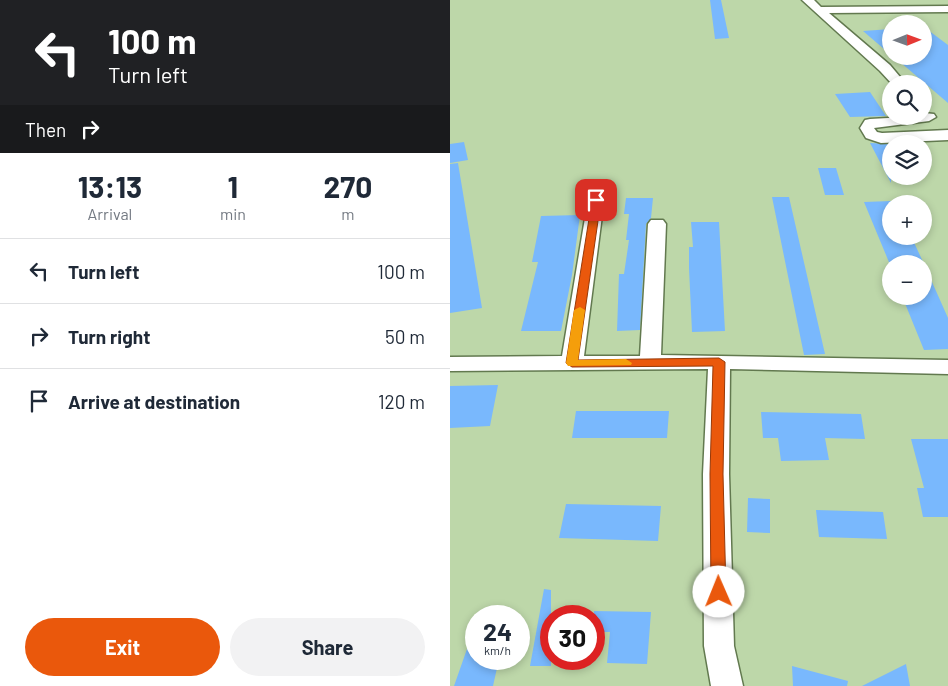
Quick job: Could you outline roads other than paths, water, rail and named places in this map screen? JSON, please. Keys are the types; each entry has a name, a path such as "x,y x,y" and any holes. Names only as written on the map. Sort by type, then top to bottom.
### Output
{"street":[{"path":"807,0 891,75"},
{"path":"818,10 948,9"},
{"path":"932,120 948,135"},
{"path":"882,122 870,123 868,128 875,138 882,138"},
{"path":"901,125 909,135"},
{"path":"932,136 948,135"},
{"path":"572,363 596,200"},
{"path":"650,363 657,224"},
{"path":"450,364 719,362 948,367"},
{"path":"719,362 716,474 720,646 726,686"}]}
